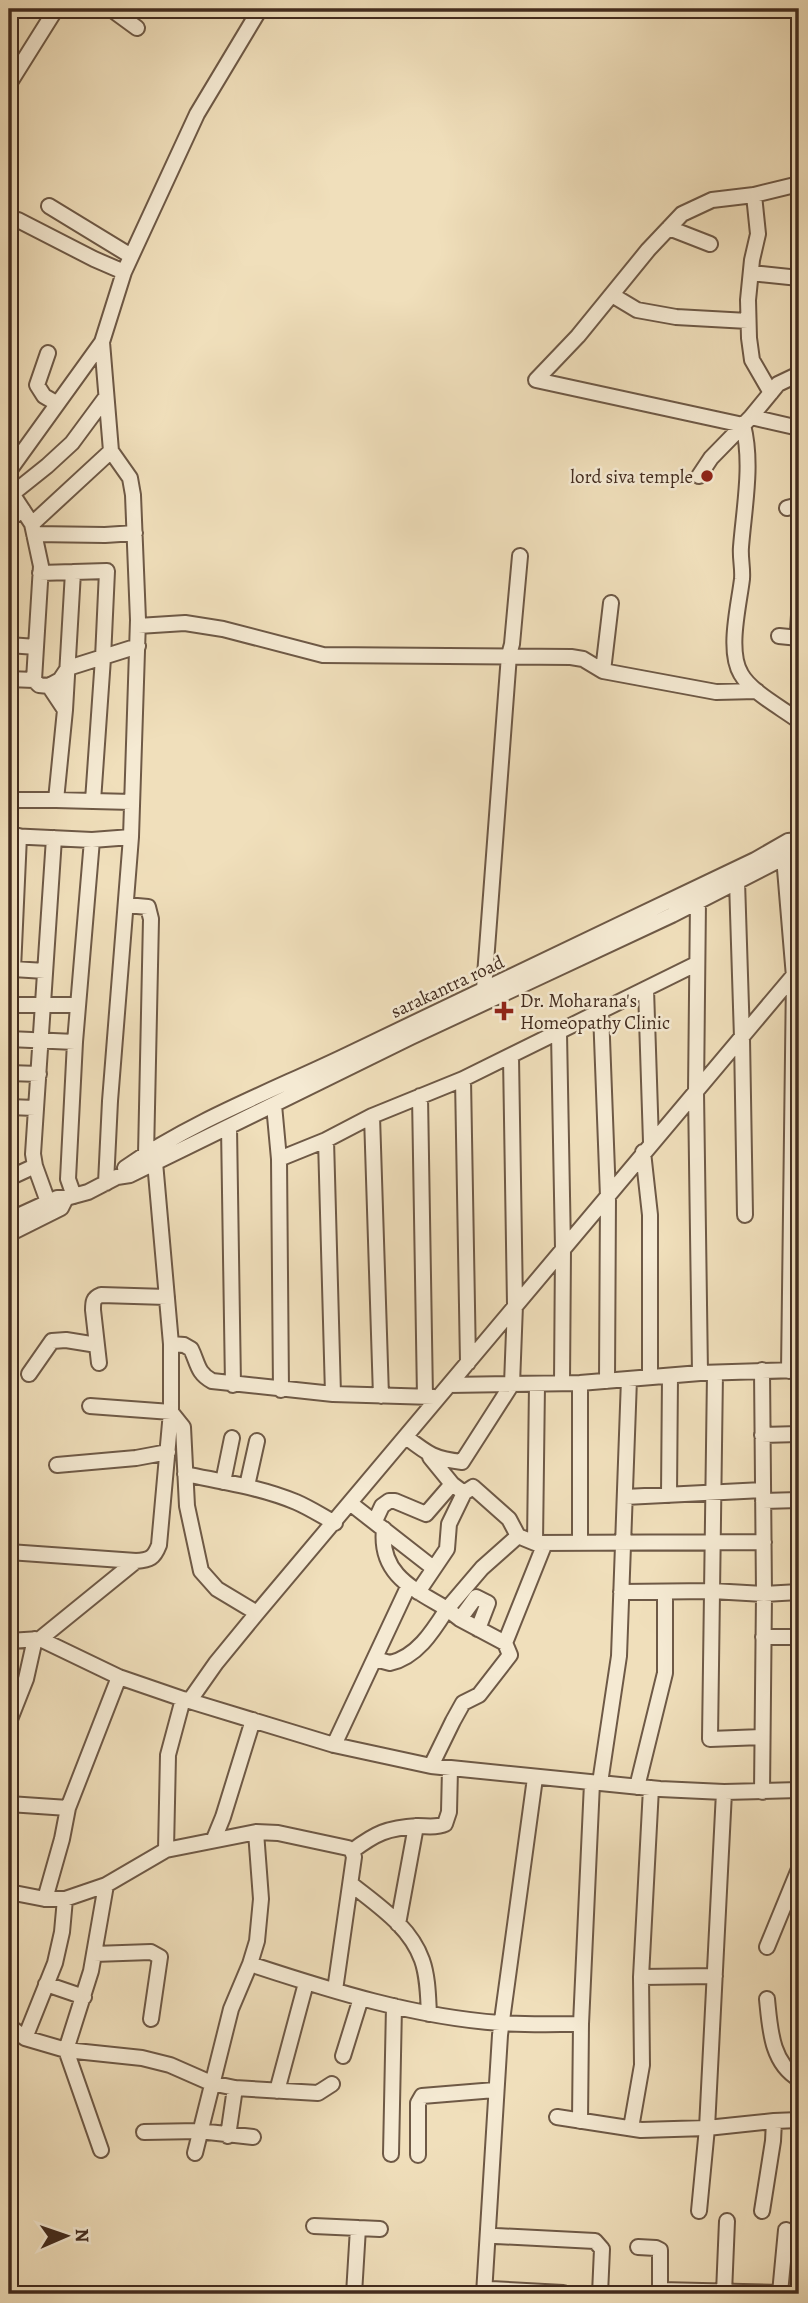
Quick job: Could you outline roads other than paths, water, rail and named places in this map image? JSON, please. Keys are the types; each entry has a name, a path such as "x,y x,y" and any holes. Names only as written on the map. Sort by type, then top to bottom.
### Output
{"street":[{"path":"9,84 56,9"},
{"path":"111,9 137,28"},
{"path":"9,471 102,342 124,272 197,114 260,9"},
{"path":"799,184 754,195 712,200 682,214 536,380 747,421 799,428"},
{"path":"754,195 758,234 751,273 748,321 752,360 771,393"},
{"path":"49,206 131,256"},
{"path":"18,220 124,272"},
{"path":"669,228 710,244"},
{"path":"751,273 799,278"},
{"path":"612,295 637,310 676,317 748,321"},
{"path":"102,342 111,451 130,478 138,626 131,837 110,1101 112,1180"},
{"path":"48,353 37,386 44,396 56,403"},
{"path":"699,476 711,458 778,384 799,374"},
{"path":"34,680 40,573 33,529 11,491 47,466 72,443 106,397"},
{"path":"747,421 747,482 741,550 743,568 734,632 739,672 757,691 799,721"},
{"path":"33,529 111,451"},
{"path":"9,519 23,510"},
{"path":"33,529 105,535 135,533"},
{"path":"484,989 509,655 520,556"},
{"path":"40,573 107,570 93,801"},
{"path":"56,800 65,710 73,572"},
{"path":"603,671 611,603"},
{"path":"138,626 185,624 223,629 323,654 509,655 583,659 603,671 716,692 757,691"},
{"path":"779,636 799,628"},
{"path":"9,645 36,647"},
{"path":"9,679 34,680 39,685 49,686 60,680 68,668 138,646"},
{"path":"49,686 65,710"},
{"path":"9,800 132,802"},
{"path":"45,971 11,969 14,836 92,840 131,837"},
{"path":"49,1208 34,1166 35,1108 42,1041 54,838"},
{"path":"70,1197 68,1180 75,1042 92,840"},
{"name":"sarakantra road","path":"49,1208 61,1208 70,1197 130,1175 151,1158 238,1106 721,876 788,841 799,840"},
{"name":"sarakantra road","path":"151,1158 229,1127 698,901 793,853 799,846"},
{"path":"449,1385 580,1383 708,1373 794,1371 797,973 784,857"},
{"path":"737,881 745,1215"},
{"path":"698,901 696,1092 713,1493 710,1739 762,1737"},
{"path":"9,1552 136,1561 155,1556 159,1545 171,1412 171,1344 151,1158 151,919 148,907 126,905"},
{"path":"279,1159 326,1140 372,1116 463,1079 696,964"},
{"path":"166,1850 168,1755 187,1700 406,1437 432,1397 449,1385 468,1363 647,1147 797,973"},
{"path":"646,989 650,1377"},
{"path":"9,1004 78,1005"},
{"path":"601,1012 608,1197 607,1381"},
{"path":"559,1033 563,1249 562,1383"},
{"path":"9,1039 75,1042"},
{"path":"406,1437 440,1460 463,1462 512,1384 515,1305 511,1056"},
{"path":"9,1073 39,1074"},
{"path":"463,1079 468,1363"},
{"path":"420,1096 432,1397"},
{"path":"274,1105 279,1159 281,1390"},
{"path":"9,1107 35,1108"},
{"path":"372,1116 381,1396"},
{"path":"229,1127 233,1385"},
{"path":"326,1140 333,1394"},
{"path":"9,1178 34,1166"},
{"path":"9,1220 49,1208"},
{"path":"9,1234 49,1208"},
{"path":"99,1363 93,1310 96,1297 167,1297"},
{"path":"29,1374 52,1341 66,1340 97,1345"},
{"path":"171,1344 184,1345 191,1349 197,1369 212,1381 333,1394 432,1397"},
{"path":"762,1370 762,1792"},
{"path":"669,1495 670,1376"},
{"path":"580,2120 581,2024 596,1783 619,1656 629,1379"},
{"path":"580,1383 580,1544"},
{"path":"505,1643 540,1543 537,1384"},
{"path":"90,1406 171,1412 183,1427 187,1506 201,1571 217,1589 257,1613"},
{"path":"762,1435 799,1434"},
{"path":"223,1482 232,1438"},
{"path":"247,1486 257,1441"},
{"path":"57,1465 168,1452"},
{"path":"427,1453 452,1484 464,1493"},
{"path":"185,1474 247,1486 300,1503 335,1523"},
{"path":"431,1766 463,1703 479,1695 510,1655 505,1643 460,1619 399,1579 383,1544 379,1525 382,1506 389,1501 426,1514 452,1484"},
{"path":"334,1745 375,1659 413,1589 447,1549 449,1524 464,1493 473,1488 509,1519 518,1536 540,1543 764,1542"},
{"path":"625,1497 713,1493 799,1500"},
{"path":"350,1503 432,1567"},
{"path":"375,1659 390,1663 397,1661 423,1643 446,1609 482,1568 518,1536"},
{"path":"9,1722 26,1679 37,1639 136,1561"},
{"path":"621,1592 799,1592"},
{"path":"632,2129 642,2065 644,1787 665,1673 665,1592"},
{"path":"460,1619 476,1598 488,1603 478,1629"},
{"path":"763,1637 799,1637"},
{"path":"9,1641 37,1639 119,1677 187,1700 334,1745 431,1766 644,1787 724,1792 799,1790"},
{"path":"45,1899 68,1808 119,1677"},
{"path":"214,1839 253,1720"},
{"path":"352,1851 384,1830 445,1824 449,1812 450,1769"},
{"path":"535,1778 501,2023 495,2090 487,2292 563,2293"},
{"path":"699,2211 707,2128 724,1792"},
{"path":"9,1804 68,1808"},
{"path":"398,1924 416,1826"},
{"path":"195,2153 231,2009 250,1964 260,1922 256,1832"},
{"path":"9,1892 45,1899 65,1899 106,1885 166,1850 256,1832 278,1833 348,1848 354,1857 335,1990"},
{"path":"767,1947 799,1869"},
{"path":"351,1884 408,1934 422,1961 429,2014"},
{"path":"101,2150 66,2050 84,1997 106,1885"},
{"path":"25,2038 55,1963 62,1932 65,1899"},
{"path":"94,1954 151,1952 160,1957 151,2019"},
{"path":"250,1964 306,1983 429,2014 501,2023 581,2024"},
{"path":"641,1977 715,1976"},
{"path":"46,1983 84,1997"},
{"path":"277,2091 306,1983"},
{"path":"343,2056 361,1998"},
{"path":"767,1999 773,2045 791,2074 799,2079"},
{"path":"391,2154 394,2006"},
{"path":"9,2026 25,2038 66,2050 142,2058 211,2083 235,2088 318,2093 332,2084"},
{"path":"229,2136 235,2088"},
{"path":"418,2155 418,2103 422,2096 495,2090"},
{"path":"557,2117 632,2129 707,2128 799,2120"},
{"path":"762,2211 774,2121"},
{"path":"144,2132 199,2132 253,2137"},
{"path":"724,2293 727,2221"},
{"path":"314,2226 380,2229"},
{"path":"354,2294 358,2228"},
{"path":"638,2247 660,2250 661,2292 782,2292 786,2230"},
{"path":"496,2236 595,2241 602,2249 600,2294"}],"place":[{"name":"lord siva temple","path":"707,476"},
{"name":"Dr. Moharana's Homeopathy Clinic","path":"504,1011"}]}
